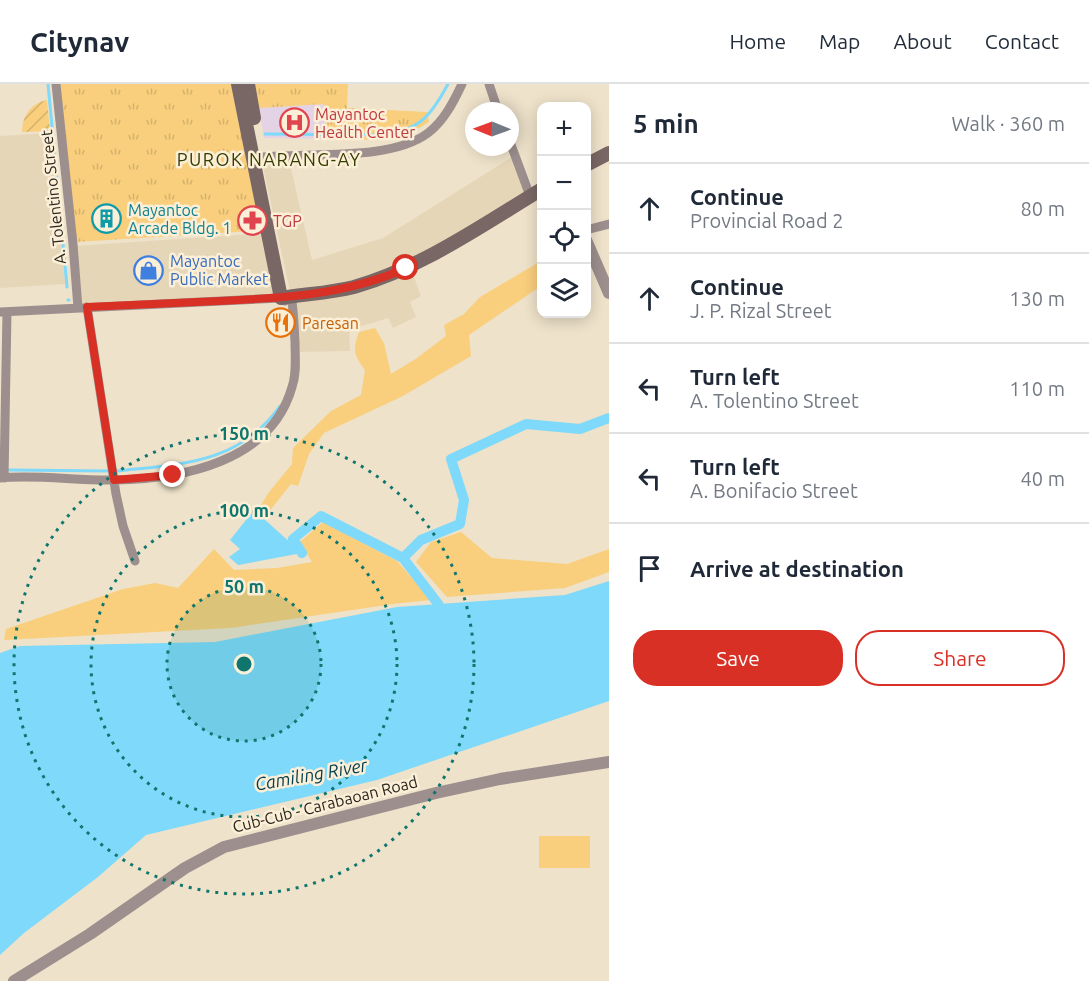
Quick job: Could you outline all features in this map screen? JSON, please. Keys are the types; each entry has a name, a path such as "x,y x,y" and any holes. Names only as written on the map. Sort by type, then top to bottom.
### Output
{"main road":[{"path":"238,84 257,157 288,301 343,289 400,271 446,247 536,193"},
{"path":"248,84 257,157"},
{"path":"591,162 609,153"}],"street":[{"name":"A. Tolentino Street","path":"56,84 82,307 123,526 135,561"},
{"path":"257,157 366,152 408,142 434,128 462,84"},
{"path":"489,84 495,102"},
{"path":"517,156 536,193"},
{"path":"591,229 609,224"},
{"path":"591,252 609,293"},
{"path":"288,301 295,355 293,386 280,416 264,434 229,458 192,471 149,478 114,480 2,478 4,312 82,307 288,301"},
{"name":"Cub-Cub - Carabaoan Road","path":"14,981 90,934 185,868 224,847 446,791 501,779 609,762"}],"shaded area":[{"name":"Mayantoc Health Center","path":"324,104 326,139 264,138 259,108"},
{"path":"51,133 65,284 0,288 0,136"},
{"path":"288,155 312,260 383,238 513,156 515,156 530,196 410,266 421,296 410,302 416,317 393,328 388,318 349,330 350,351 295,352 291,296 261,157"},
{"path":"266,233 278,295 79,305 75,246"}],"green space":[{"path":"60,84 233,84 266,230 76,242"},
{"path":"255,84 348,84 347,108 427,112 429,122 392,140 326,139 324,104 259,108"},
{"path":"47,100 50,131 22,132 28,111 36,104"},
{"path":"537,263 537,289 469,335 471,356 403,396 324,433 309,454 298,486 291,484 268,513 261,505 292,464 293,448 331,411 361,395 365,370 355,352 359,332 375,328 384,343 391,374 446,336 444,325 464,314 480,297"},
{"path":"323,522 397,561 431,600 231,628 4,640 6,629 123,589 155,583 178,588 214,549 234,570 277,568 312,562 300,542"},
{"path":"461,532 492,558 567,564 609,549 609,572 565,588 447,597 416,562 431,542"},
{"path":"539,836 590,836 590,868 539,868"}],"water":[{"path":"254,510 302,553 238,565 229,557 240,549 230,540"},
{"name":"Camiling River","path":"609,581 609,701 377,780 146,835 98,877 24,933 0,955 0,653 20,646 215,642 397,607 565,595"}],"waterway":[{"path":"48,84 67,287"},
{"path":"265,134 381,135 405,130 414,126 429,113 448,84"},
{"path":"116,471 185,463 227,451 246,440 264,425 280,406"},
{"path":"439,605 403,558 421,540 460,524 464,500 451,459 526,424 580,429 609,418"},
{"path":"9,470 107,471"},
{"path":"302,553 293,539 321,516 403,558"}],"place":[{"name":"Mayantoc Health Center","path":"294,123"},
{"name":"Mayantoc Arcade Bldg. 1","path":"107,219"},
{"name":"TGP","path":"252,221"},
{"name":"Mayantoc Public Market","path":"149,270"},
{"name":"Paresan","path":"281,323"}],"district":[{"name":"PUROK NARANG-AY","path":"269,159"}],"route":[{"path":"173,475 114,480 87,307 281,298 343,289 406,268"}]}
